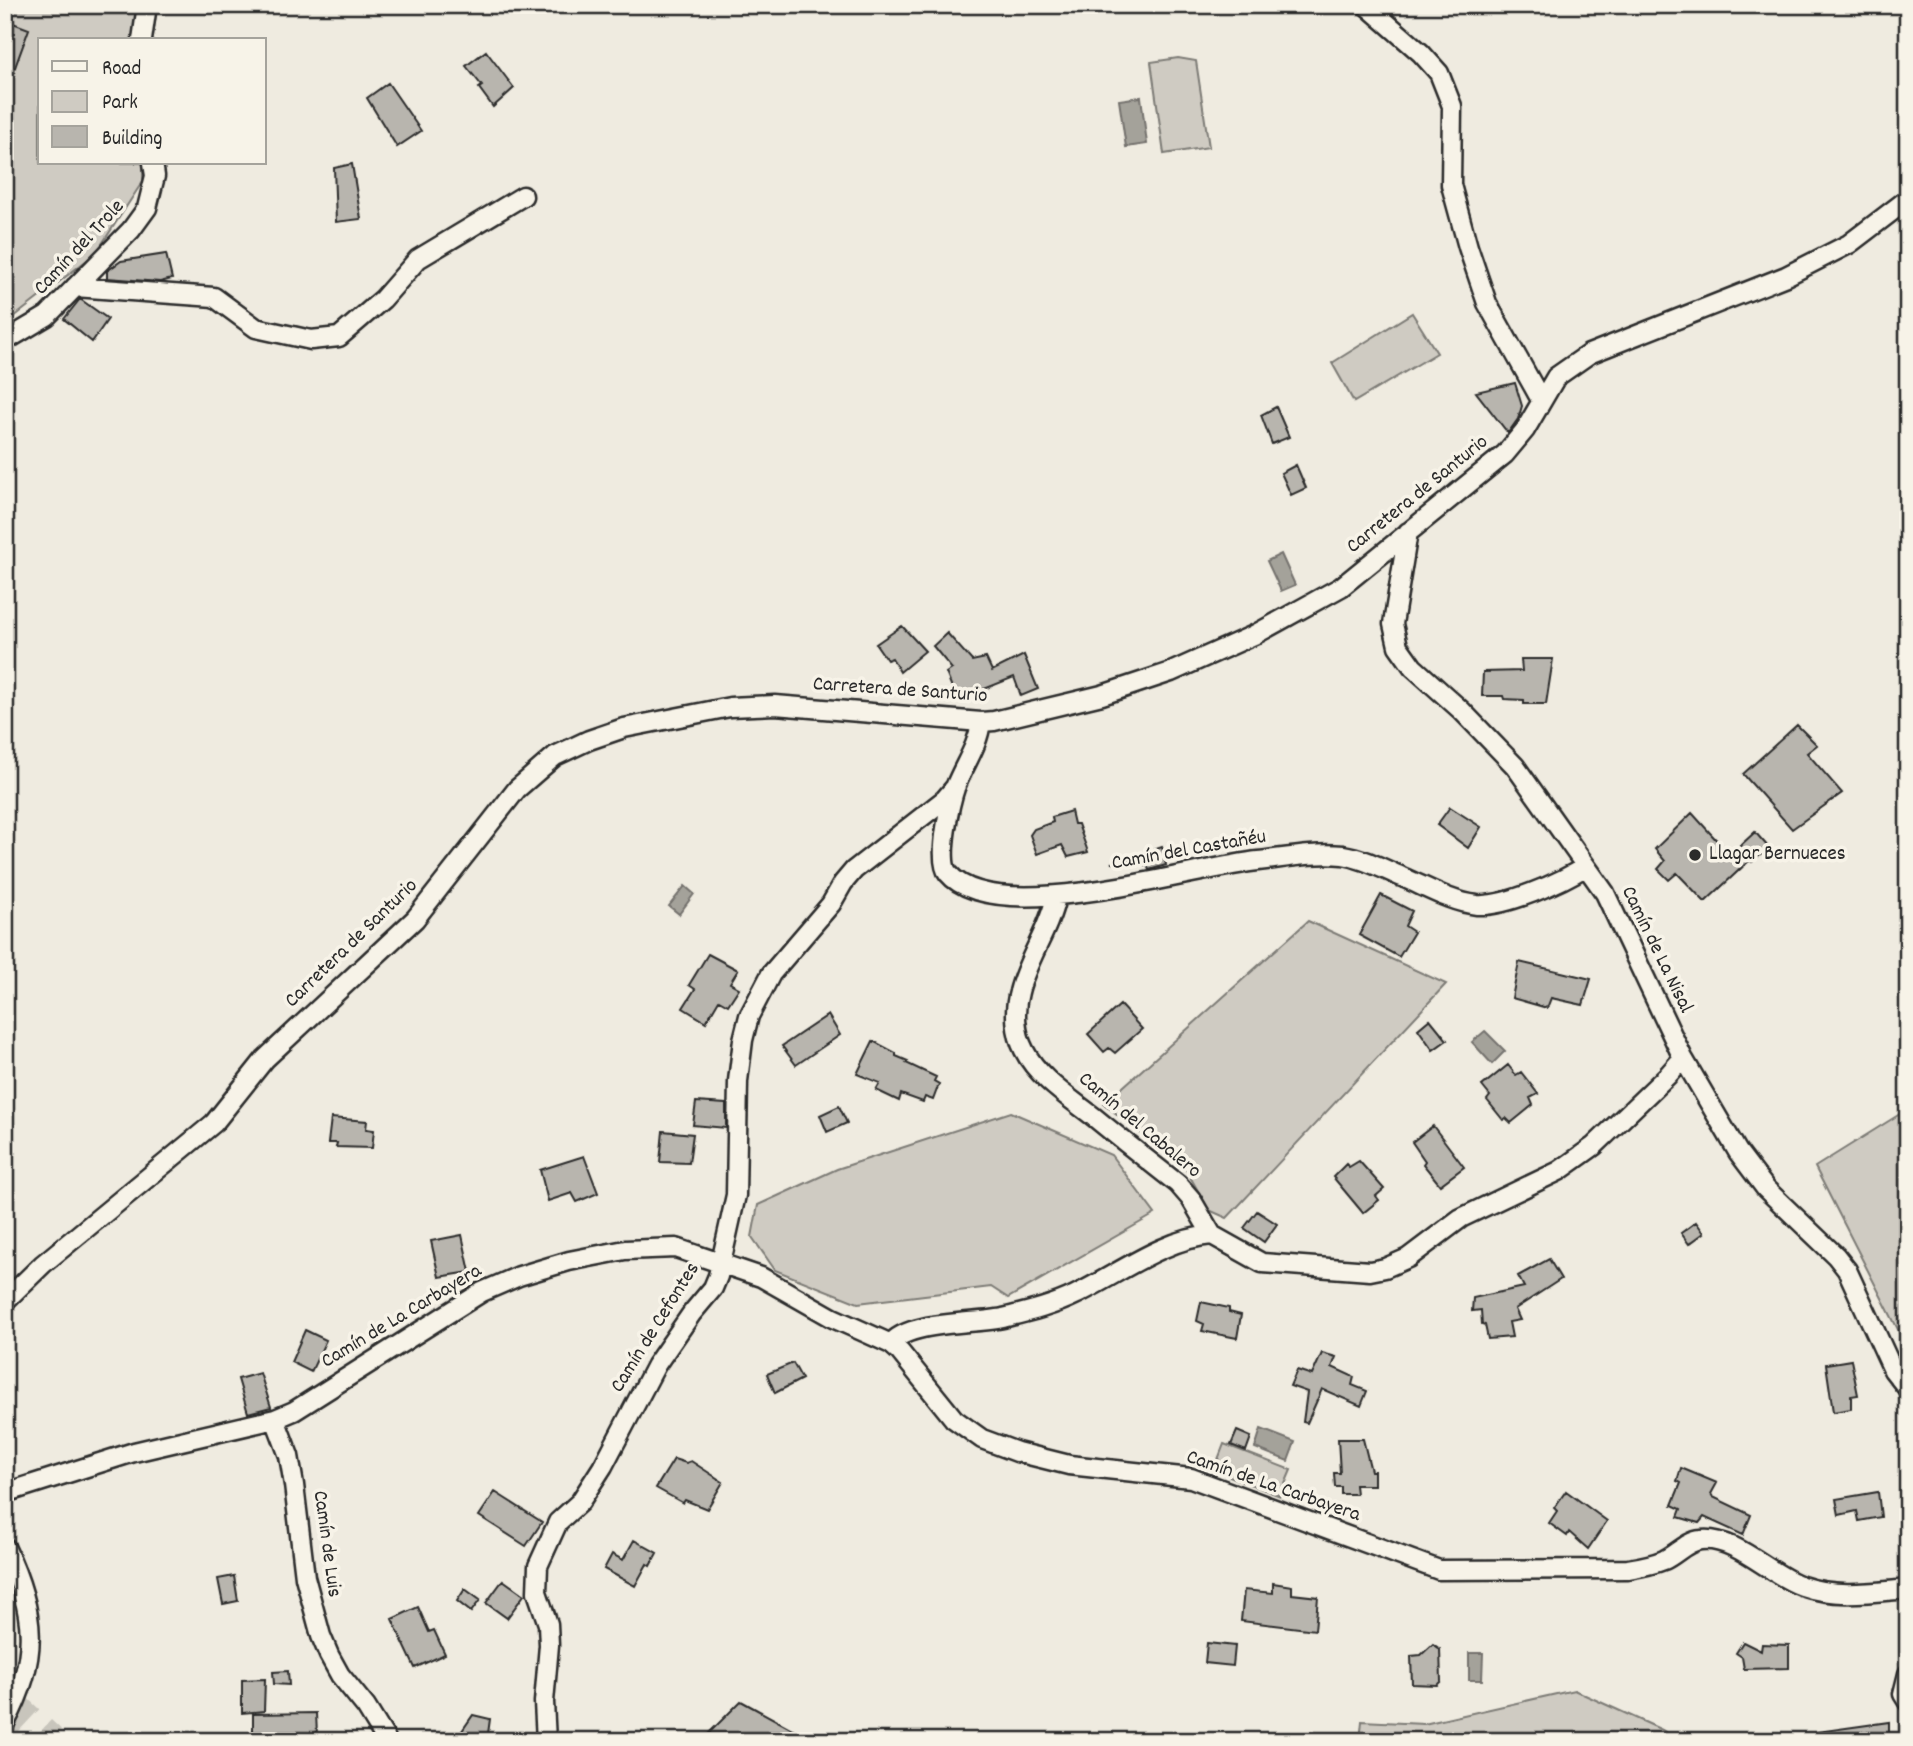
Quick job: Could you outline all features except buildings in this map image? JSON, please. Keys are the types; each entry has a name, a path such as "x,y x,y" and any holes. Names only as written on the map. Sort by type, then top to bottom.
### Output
{"street":[{"path":"142,38 147,5"},
{"path":"1366,5 1421,53 1439,73 1452,106 1451,185 1468,247 1487,303 1541,400"},
{"name":"Camín del Trole","path":"5,341 47,316 131,230 147,208 155,176 153,164"},
{"path":"75,287 214,297 256,328 311,340 339,337 383,299 418,259 523,195"},
{"name":"Carretera de Santurio","path":"5,1301 43,1264 214,1123 265,1059 415,919 517,789 555,756 589,740 624,729 730,707 775,705 994,721 1102,695 1183,667 1273,626 1341,587 1505,454 1525,430 1556,377 1589,354 1786,276 1849,244 1908,199"},
{"name":"Camín de La Nisal","path":"1408,532 1393,624 1398,646 1413,667 1462,711 1516,766 1605,893 1683,1058 1738,1152 1766,1189 1836,1256 1847,1270 1893,1370 1908,1389"},
{"name":"Camín del Castañéu","path":"981,722 979,738 956,786 942,851 942,863 948,873 961,884 981,891 1056,897 1229,864 1313,855 1343,855 1362,860 1458,901 1479,905 1503,902 1534,891 1568,878 1586,866"},
{"name":"Camín de Cefontes","path":"546,1741 544,1703 549,1645 548,1624 537,1592 538,1566 554,1528 580,1502 603,1466 656,1366 692,1313 713,1288 722,1263 725,1236 736,1195 738,1081 748,1016 760,992 786,955 831,904 854,870 945,799 956,786"},
{"name":"Camín del Cabalero","path":"1056,897 1049,922 1019,993 1016,1016 1018,1035 1024,1051 1040,1072 1064,1094 1178,1184 1192,1199 1212,1235"},
{"path":"891,1345 895,1338 925,1327 1001,1318 1054,1304 1173,1244 1193,1237 1212,1235 1262,1263 1275,1265 1370,1271 1399,1264 1461,1217 1559,1171 1594,1146 1683,1058"},
{"name":"Camín de La Carbayera","path":"5,1493 134,1452 275,1419 294,1411 482,1292 519,1276 569,1261 625,1250 676,1248 761,1277 833,1318 891,1345 900,1352 954,1419 982,1439 1017,1452 1069,1465 1191,1478 1439,1570 1628,1569 1649,1566 1691,1542 1702,1539 1735,1548 1780,1577 1822,1592 1908,1589"},
{"name":"Camín de Luis","path":"275,1419 289,1456 305,1577 314,1616 340,1675 366,1707 387,1741"},
{"path":"5,1547 21,1581 30,1617 29,1656 22,1686 5,1723"},
{"path":"1908,1674 1903,1694 1908,1702"}],"green space":[{"path":"5,5 147,5 143,38 38,38 38,164 143,164 143,181 96,253 5,324"},
{"path":"1178,58 1196,61 1209,147 1164,154 1151,62"},
{"path":"1412,313 1437,353 1354,402 1332,363"},
{"path":"1308,921 1446,984 1227,1218 1209,1210 1185,1168 1104,1104"},
{"path":"1908,1109 1908,1349 1815,1167"},
{"path":"1011,1112 1111,1155 1155,1214 1008,1298 991,1287 858,1303 775,1270 752,1237 758,1205 837,1169"},
{"path":"1224,1444 1291,1470 1280,1496 1214,1470"},
{"path":"1574,1690 1662,1730 1679,1741 1360,1741 1362,1721 1424,1724"}],"shaded area":[{"path":"1141,97 1147,144 1126,147 1119,100"},
{"path":"1281,554 1295,585 1281,591 1267,561"},
{"path":"685,886 694,894 679,914 669,906"},
{"path":"1485,1031 1505,1051 1492,1064 1472,1042"},
{"path":"1261,1429 1295,1442 1288,1461 1255,1448"},
{"path":"1469,1653 1483,1653 1482,1680 1469,1680"}],"tunnel":[{"path":"5,1699 50,1741"}],"place":[{"name":"Llagar Bernueces","path":"1695,855"}]}
